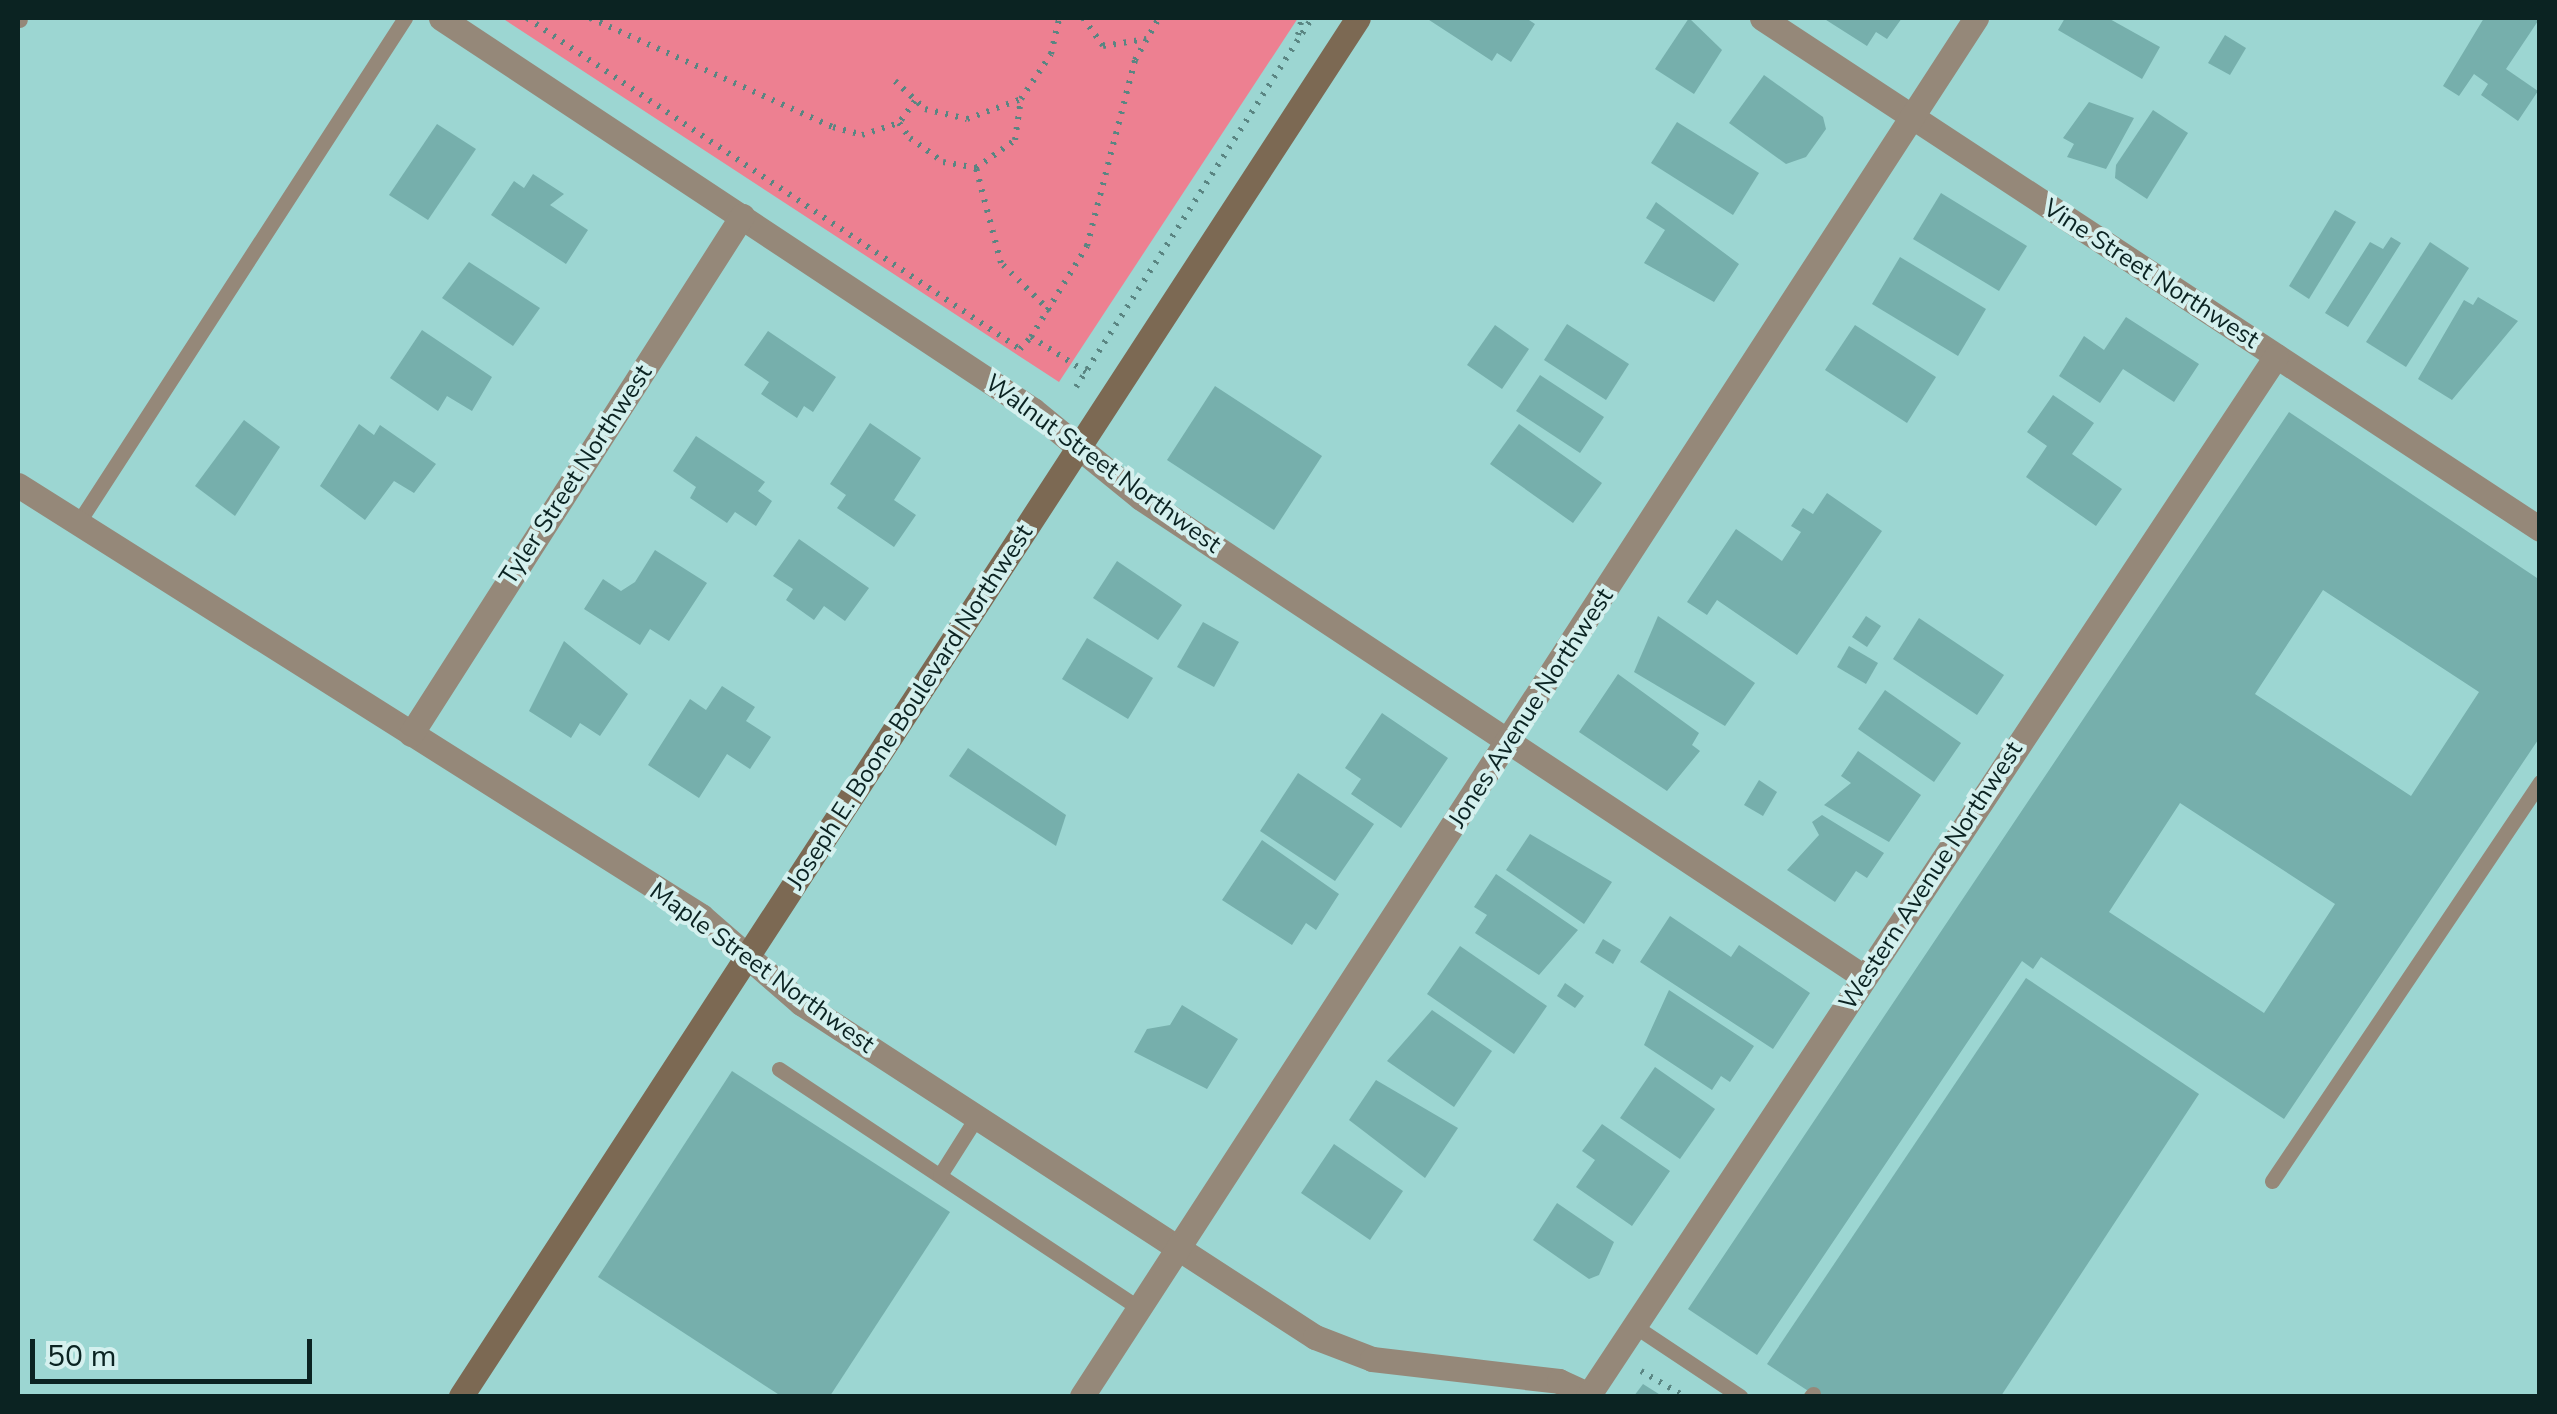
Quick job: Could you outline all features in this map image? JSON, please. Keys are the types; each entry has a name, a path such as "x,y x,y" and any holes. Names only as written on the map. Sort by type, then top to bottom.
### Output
{"main road":[{"name":"Joseph E. Boone Boulevard Northwest","path":"461,1396 1358,18"}],"street":[{"name":"Walnut Street Northwest","path":"442,18 742,216 1510,743 1864,977"},
{"name":"Vine Street Northwest","path":"1762,18 2540,529"},
{"name":"Jones Avenue Northwest","path":"1082,1396 1510,743 1976,18"},
{"name":"Tyler Street Northwest","path":"411,734 742,216"},
{"name":"Western Avenue Northwest","path":"1588,1396 2276,356"},
{"name":"Maple Street Northwest","path":"18,485 701,916 748,956 976,1118 1315,1337 1372,1359 1559,1381 1588,1396"}],"lane":[{"path":"78,523 404,18"},
{"path":"2272,1181 2540,782"},
{"path":"779,1069 1140,1309"},
{"path":"940,1174 976,1118"},
{"path":"1636,1326 1740,1396"}],"path":[{"path":"526,18 1020,349 1050,311 1105,200 1146,40 1159,18"},
{"path":"590,18 833,127 862,136 899,123 915,100"},
{"path":"976,168 1015,140 1021,99 1052,54 1059,18"},
{"path":"1084,18 1103,46 1146,40"},
{"path":"1297,42 1302,18"},
{"path":"1074,391 1312,18"},
{"path":"895,81 915,100 967,120 1021,99"},
{"path":"899,123 922,150 976,168"},
{"path":"976,168 1001,263 1050,311"},
{"path":"1031,338 1086,372"},
{"path":"1634,1378 1649,1373 1684,1396"}],"shaded area":[{"path":"502,18 1298,18 1059,382"}],"building":[{"path":"1426,18 1526,18 1535,24 1511,62 1497,53 1492,61"},
{"path":"1689,18 1722,50 1694,94 1655,69"},
{"path":"1823,18 1902,18 1887,39 1876,32 1867,46"},
{"path":"2065,18 2108,18 2160,47 2142,79 2058,30"},
{"path":"2484,18 2540,18 2506,69 2538,91 2518,121 2481,95 2488,84 2474,74 2459,96 2443,86"},
{"path":"2225,35 2246,48 2230,75 2208,63"},
{"path":"1764,75 1823,117 1826,129 1806,157 1786,164 1729,123"},
{"path":"2089,102 2134,118 2106,169 2067,157 2074,144 2063,138"},
{"path":"2153,110 2188,133 2147,199 2115,178 2116,165"},
{"path":"1677,122 1759,173 1733,215 1651,163"},
{"path":"437,124 476,149 428,220 389,195"},
{"path":"533,174 564,194 550,205 588,230 566,264 491,215 514,181 524,188"},
{"path":"1941,193 2027,246 1999,291 1913,239"},
{"path":"1656,202 1739,264 1714,302 1644,263 1665,230 1646,218"},
{"path":"2335,210 2356,222 2309,299 2289,286"},
{"path":"2391,237 2401,243 2348,327 2325,313 2370,242 2383,249"},
{"path":"2430,242 2469,268 2406,367 2366,342"},
{"path":"1900,257 1986,309 1958,356 1872,304"},
{"path":"469,262 540,308 513,346 442,298"},
{"path":"2478,297 2518,321 2452,400 2418,379 2464,300 2473,305"},
{"path":"2126,317 2199,364 2174,402 2123,369 2100,403 2059,376 2084,336 2104,350"},
{"path":"1567,324 1629,364 1606,400 1544,360"},
{"path":"1495,325 1529,349 1502,389 1467,365"},
{"path":"1855,325 1936,377 1907,423 1825,370"},
{"path":"422,330 492,377 472,411 447,396 438,411 390,378"},
{"path":"768,331 836,377 813,412 804,406 797,418 761,394 769,382 744,365"},
{"path":"1540,375 1604,417 1580,453 1516,411"},
{"path":"1215,386 1322,456 1274,530 1167,460"},
{"path":"2053,395 2094,423 2072,454 2122,489 2096,526 2026,477 2047,446 2027,432"},
{"path":"2289,412 2540,580 2540,737 2284,1119 2041,957 2033,969 2022,961 1757,1355 1688,1309","holes":["2323,590 2479,692 2411,796 2255,694","2180,803 2335,904 2264,1013 2109,912"]},
{"path":"244,420 280,447 235,516 195,486"},
{"path":"870,423 921,458 894,500 916,515 894,547 837,508 846,495 830,484"},
{"path":"359,424 374,435 380,425 436,464 414,493 394,481 365,520 320,486"},
{"path":"1519,424 1602,483 1573,523 1490,464"},
{"path":"696,436 765,482 758,491 772,501 756,526 735,512 727,523 690,498 696,487 673,471"},
{"path":"1827,493 1882,531 1797,655 1717,600 1707,615 1687,602 1736,529 1782,561 1801,532 1791,526 1803,508 1813,514"},
{"path":"799,539 869,588 845,621 824,606 814,620 786,600 793,589 773,576"},
{"path":"655,550 707,583 669,641 650,629 640,645 584,609 603,579 621,591 635,582"},
{"path":"1117,561 1182,605 1158,640 1093,598"},
{"path":"1658,616 1755,683 1725,726 1634,672"},
{"path":"1866,616 1881,626 1867,647 1852,637"},
{"path":"1919,618 2004,675 1977,715 1893,659"},
{"path":"1203,622 1239,642 1214,687 1177,667"},
{"path":"1087,638 1153,678 1128,719 1062,679"},
{"path":"564,641 628,694 600,736 580,723 571,738 529,711"},
{"path":"1849,646 1878,663 1866,684 1837,667"},
{"path":"1618,674 1699,733 1692,745 1700,751 1667,791 1579,732"},
{"path":"722,686 755,707 746,721 771,737 750,769 727,754 699,798 648,765 690,699 706,710"},
{"path":"1885,690 1961,743 1934,782 1858,729"},
{"path":"1382,713 1448,758 1401,828 1351,794 1361,779 1345,768"},
{"path":"968,748 1066,815 1056,846 949,776"},
{"path":"1858,751 1921,795 1889,842 1824,805 1851,783 1841,776"},
{"path":"1298,773 1374,824 1335,881 1260,831"},
{"path":"1759,780 1777,792 1763,816 1744,805"},
{"path":"1822,815 1884,853 1867,878 1856,871 1835,902 1787,870 1819,835 1812,822"},
{"path":"1530,834 1612,882 1584,924 1506,870"},
{"path":"1262,840 1339,894 1316,930 1306,923 1292,945 1222,900"},
{"path":"1496,874 1578,930 1539,975 1475,933 1487,915 1474,907"},
{"path":"1670,916 1731,957 1739,945 1810,993 1773,1049 1640,962"},
{"path":"1603,939 1621,950 1613,964 1595,953"},
{"path":"1460,946 1547,1006 1514,1054 1427,994"},
{"path":"2026,978 2199,1094 2001,1396 1816,1396 1767,1364"},
{"path":"1565,983 1584,996 1575,1008 1557,996"},
{"path":"1669,990 1754,1046 1730,1082 1721,1076 1712,1090 1644,1045"},
{"path":"1182,1005 1238,1039 1207,1089 1134,1052 1147,1029 1170,1025"},
{"path":"1432,1010 1492,1051 1454,1107 1387,1061"},
{"path":"1655,1067 1715,1109 1680,1159 1620,1118"},
{"path":"732,1071 950,1212 830,1396 781,1396 598,1277"},
{"path":"1376,1080 1458,1128 1425,1178 1349,1120"},
{"path":"1602,1124 1670,1171 1632,1226 1576,1187 1595,1160 1582,1151"},
{"path":"1334,1144 1403,1191 1370,1240 1301,1193"},
{"path":"1557,1203 1614,1242 1599,1275 1589,1279 1533,1240"},
{"path":"1643,1384 1662,1396 1634,1396"}]}
